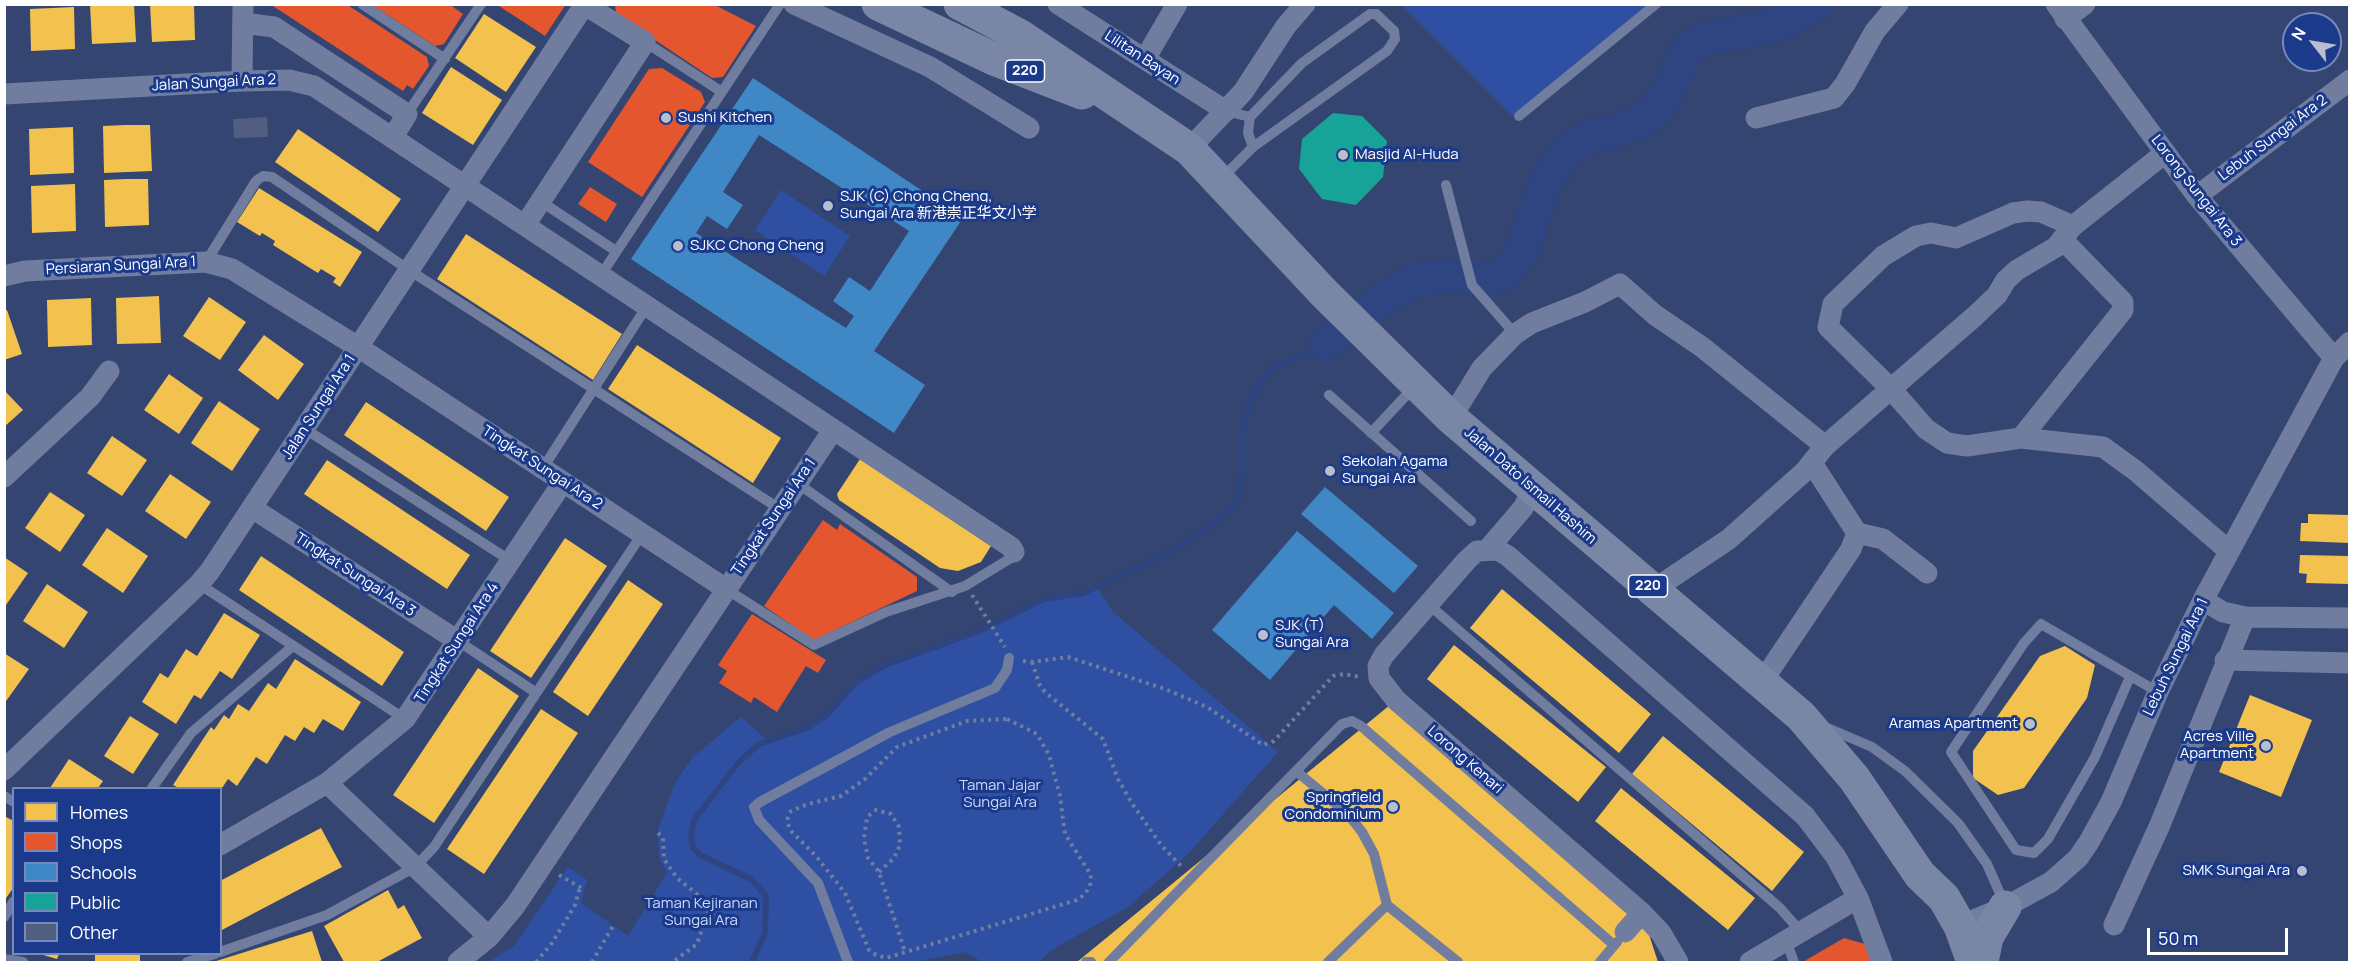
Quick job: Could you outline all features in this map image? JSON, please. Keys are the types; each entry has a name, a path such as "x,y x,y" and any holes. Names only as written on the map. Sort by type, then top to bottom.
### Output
{"main road":[{"name":"Jalan Dato Ismail Hashim","path":"960,4 1019,35 1189,150 1220,180 1324,293 1451,418 1801,716 1854,778 1920,876 1944,898 1947,939 1973,963"},
{"path":"1000,4 1019,35"},
{"name":"Jalan Dato Ismail Hashim","path":"890,7 934,16 994,59 1080,92 1127,106"},
{"path":"1982,963 1987,937 2006,907"}],"street":[{"path":"794,4 819,9 930,67 1029,128"},
{"name":"Lilitan Bayan","path":"1058,4 1226,111"},
{"path":"1145,59 1177,4"},
{"path":"1189,150 1243,92 1296,11 1305,4"},
{"path":"1756,118 1834,98 1845,84 1875,31 1898,4"},
{"name":"Lorong Sungai Ara 3","path":"2085,4 2060,12 2164,153 2197,196 2345,347"},
{"path":"525,225 645,42 585,5"},
{"name":"Jalan Sungai Ara 1","path":"4,770 199,584 305,429 585,5"},
{"path":"242,81 243,14 274,27 408,114 393,137"},
{"name":"Jalan Sungai Ara 2","path":"4,94 289,80 314,86 465,185"},
{"name":"Lebuh Sungai Ara 2","path":"2197,196 2349,80"},
{"path":"1653,590 1729,539 1812,463 1825,446 1997,296 2006,280 2017,270 2046,254 2067,232 2164,153"},
{"path":"465,185 1011,547 1014,552"},
{"path":"2021,438 2123,310 2123,302 2067,232 2041,212 2021,212 1956,238 1922,234 1883,256 1833,304 1828,327 1891,389 1926,429 1947,443 1967,446 2021,438 2103,447 2136,471 2229,551"},
{"name":"Persiaran Sungai Ara 1","path":"4,276 25,271 206,262 232,269 254,280 358,346"},
{"path":"1451,418 1482,368 1515,334 1532,323 1585,302 1620,284 1655,315 1702,347 1825,446"},
{"name":"Tingkat Sungai Ara 2","path":"358,346 726,589"},
{"name":"Lebuh Sungai Ara 1","path":"1947,939 2065,872 2089,842 2111,802 2158,692 2203,600 2345,347"},
{"path":"4,477 90,397 109,371"},
{"name":"Tingkat Sungai Ara 1","path":"458,963 489,937 515,906 833,430"},
{"path":"1812,463 1857,532 1883,539 1927,573"},
{"name":"Tingkat Sungai Ara 4","path":"222,843 327,783 405,719 563,482"},
{"path":"1488,549 1523,508 1533,490"},
{"name":"Tingkat Sungai Ara 3","path":"252,508 458,641"},
{"path":"1762,682 1851,549 1857,532"},
{"path":"1379,678 1378,666 1384,655 1467,560 1477,551 1488,549 1497,550 1508,556 1805,816 1836,856 1858,898 1882,963"},
{"path":"2203,600 2223,612 2245,617 2349,618"},
{"path":"2114,925 2158,827 2225,660 2245,617"},
{"path":"2225,660 2349,663"},
{"name":"Lorong Kenari","path":"1379,678 1396,700 1642,913 1661,933 1677,963"},
{"path":"327,783 489,937"},
{"path":"1750,963 1858,898"},
{"path":"1620,939 1642,913"}],"lane":[{"path":"362,4 445,58"},
{"path":"408,114 481,4"},
{"path":"601,274 780,4"},
{"path":"1519,116 1656,4"},
{"path":"1220,180 1252,147 1387,51 1395,39 1394,31 1376,14 1365,16 1302,63 1250,117 1248,133 1252,147"},
{"path":"645,42 722,92"},
{"path":"1226,111 1250,117"},
{"path":"206,262 256,181 263,176 272,177 409,270 780,509"},
{"path":"1446,185 1472,285 1515,334"},
{"path":"540,201 616,251"},
{"path":"543,468 647,306"},
{"path":"1371,433 1416,385"},
{"path":"1329,395 1471,521"},
{"path":"305,429 511,561"},
{"path":"797,483 952,592"},
{"path":"222,951 327,915 415,867 434,847 642,534"},
{"path":"726,589 814,645 886,612 952,592 1011,558 1014,552"},
{"path":"199,584 405,719"},
{"path":"1428,604 1780,908 1794,937 1794,963"},
{"path":"2130,677 2095,757 2048,840 2034,853 2016,850 1951,752 2024,643 2041,624 2158,692"},
{"path":"458,641 535,692"},
{"path":"153,787 191,733 293,646"},
{"path":"848,963 818,883 759,820 754,807 890,732 995,688 1008,670 1010,658"},
{"path":"1801,716 1872,747 1905,771 1958,823 1987,864 2006,907"},
{"path":"1109,963 1342,724 1352,721 1620,939 1600,963"},
{"path":"1296,771 1348,814 1362,832 1374,854 1387,905 1458,963"},
{"path":"1328,963 1387,905"},
{"path":"186,963 213,955"},
{"path":"4,959 23,963"},
{"path":"1086,963 1091,963"}],"path":[{"path":"980,607 1003,640"},
{"path":"1010,658 1032,663 1068,657 1165,689 1207,707 1263,745 1274,741 1333,676 1344,674 1379,678"},
{"path":"1032,663 1040,686 1046,693 1104,739 1118,779 1131,802 1161,845 1192,877"},
{"path":"1007,719 1037,734 1049,756 1065,834 1091,875 1090,886 1077,900 905,952 886,958 869,950 845,892 816,856 790,830 787,820 791,811 808,804 841,796 865,779 897,747 967,721 1007,719"},
{"path":"879,872 894,858 900,845 899,827 891,814 876,810 867,817 864,838 868,858 879,872 905,952"},
{"path":"658,833 663,838 664,859 677,878 703,899 709,910 697,944 673,963"},
{"path":"539,961 582,888 542,864"},
{"path":"592,963 613,926"}],"green space":[{"path":"1402,5 1649,5 1514,117"},
{"path":"781,190 850,236 824,276 755,230"},
{"name":"Taman Jajar Sungai Ara","path":"1096,587 1113,612 1278,752 1188,854 1128,907 1055,948 1038,962 983,962 965,952 915,962 489,962 514,946 568,867 587,880 581,903 628,936 667,873 659,857 658,829 675,783 693,757 741,717 767,740 807,728 827,715 855,683 885,665 977,632 1044,599 1083,593"}],"building: Homes":[{"path":"90,4 134,4 136,42 92,44"},
{"path":"150,4 194,4 195,40 152,42"},
{"path":"74,7 75,49 31,51 30,9"},
{"path":"484,14 536,47 506,92 455,58"},
{"path":"451,67 502,100 473,145 422,113"},
{"path":"150,125 152,171 104,173 103,126"},
{"path":"73,127 74,173 30,175 29,129"},
{"path":"298,129 401,199 378,232 275,162"},
{"path":"148,179 149,225 105,227 104,180"},
{"path":"75,184 76,231 32,233 31,186"},
{"path":"259,188 362,252 340,287 333,282 336,278 321,269 318,273 273,245 275,241 262,233 260,236 237,222"},
{"path":"466,234 622,334 593,380 437,279"},
{"path":"159,296 161,343 117,344 116,298"},
{"path":"209,297 246,322 220,360 183,336"},
{"path":"91,298 92,345 48,347 47,300"},
{"path":"7,310 22,354 4,360 4,311"},
{"path":"264,335 304,364 278,400 238,370"},
{"path":"637,345 781,438 753,483 608,389"},
{"path":"169,374 203,398 179,434 144,410"},
{"path":"4,390 23,410 4,427"},
{"path":"219,401 260,429 232,471 191,443"},
{"path":"366,402 509,497 486,531 344,435"},
{"path":"112,436 147,460 122,496 87,473"},
{"path":"860,459 991,546 981,562 958,571 940,568 839,500 837,494"},
{"path":"327,460 470,555 447,589 304,494"},
{"path":"170,474 211,502 186,539 145,511"},
{"path":"50,492 85,515 60,552 25,528"},
{"path":"2308,514 2349,515 2349,543 2300,541 2301,523 2308,523"},
{"path":"107,528 148,556 123,593 82,565"},
{"path":"565,538 607,566 531,678 490,651"},
{"path":"2300,555 2349,556 2349,584 2306,583 2307,574 2299,573"},
{"path":"261,556 404,652 382,686 239,590"},
{"path":"4,557 28,573 4,608"},
{"path":"628,580 663,604 588,716 553,692"},
{"path":"47,584 88,612 64,648 23,621"},
{"path":"1502,589 1651,714 1619,753 1470,628"},
{"path":"224,613 260,635 232,679 220,671 201,699 194,695 176,724 142,702 160,673 168,678 186,649 197,656"},
{"path":"1454,645 1606,767 1578,802 1427,679"},
{"name":"Aramas Apartment","path":"2065,646 2095,665 2087,698 2024,788 1998,795 1973,778 1973,751 2040,656"},
{"path":"4,653 29,669 4,704"},
{"path":"295,659 361,702 343,731 323,719 314,733 304,727 295,741 285,735 267,764 256,757 237,786 228,779 222,788 173,785 211,727 214,730 224,715 229,719 238,704 249,711 268,683 276,689"},
{"path":"478,668 519,696 434,823 393,795"},
{"name":"Acres Ville Apartment","path":"2250,695 2312,720 2281,797 2219,772"},
{"name":"Springfield Condominium","path":"1396,700 1642,913 1658,962 1077,962"},
{"path":"541,709 578,733 484,874 447,849"},
{"path":"130,716 159,734 133,774 104,756"},
{"path":"1663,736 1804,852 1772,891 1632,774"},
{"path":"69,759 103,781 99,787 51,787"},
{"path":"1621,788 1755,898 1728,930 1595,821"},
{"path":"6,817 12,820 12,890 4,901"},
{"path":"321,828 342,867 222,930 222,880"},
{"path":"388,890 398,909 404,905 422,938 377,962 344,962 324,926"},
{"path":"312,931 322,962 213,962"},
{"path":"43,955 59,955 57,959"},
{"path":"95,955 140,955 140,962 95,962"}],"building: Shops":[{"path":"270,4 346,4 427,57 429,66 413,89 407,85 403,91"},
{"path":"371,4 449,4 463,14 444,44 435,46"},
{"path":"496,4 566,4 545,36"},
{"path":"615,4 713,4 756,26 723,77 712,78 616,14"},
{"path":"662,68 701,92 705,102 642,197 588,162 649,69"},
{"path":"590,187 617,204 606,222 578,204"},
{"path":"823,520 837,530 840,524 917,577 917,591 814,640 764,606"},
{"path":"752,614 826,660 818,673 806,666 777,712 754,697 751,703 719,683 727,671 718,665"},
{"path":"1844,938 1865,944 1871,962 1806,962 1806,960"}],"building: Schools":[{"name":"SJKC Chong Cheng","path":"753,78 963,218 874,351 925,385 894,433 631,259","holes":["759,135 909,231 870,291 849,277 833,301 854,316 846,328 696,233 707,216 727,229 743,205 723,192"]},
{"path":"1325,487 1418,566 1394,593 1301,514"},
{"path":"1297,531 1394,613 1372,639 1334,605 1270,680 1212,630"}],"building: Public":[{"name":"Masjid Al-Huda","path":"1333,113 1362,116 1387,141 1383,177 1356,205 1322,199 1299,169 1302,139"}],"building: Other":[{"path":"267,117 268,137 234,138 233,119"}],"waterway":[{"path":"1326,344 1379,301 1415,280 1445,276 1494,278 1505,273 1520,255 1547,179 1570,148 1589,136 1612,133 1643,120 1658,107 1674,81 1684,55 1695,43 1711,37 1762,29 1785,22 1817,4"},
{"path":"752,962 765,933 766,896 751,879 700,855 693,847 691,837 694,820 739,762 759,744 807,728 827,715 855,683 885,665 977,632 1044,599 1083,593 1171,552 1209,527 1233,507 1239,497 1243,472 1243,429 1252,396 1271,369 1326,344"}],"place":[{"name":"Sushi Kitchen","path":"666,118"},
{"name":"Masjid Al-Huda","path":"1343,155"},
{"name":"SJK (C) Chong Cheng, Sungai Ara 新港崇正华文小学","path":"828,206"},
{"name":"SJKC Chong Cheng","path":"678,246"},
{"name":"Sekolah Agama Sungai Ara","path":"1330,471"},
{"name":"SJK (T) Sungai Ara","path":"1263,635"},
{"name":"Aramas Apartment","path":"2030,724"},
{"name":"Acres Ville Apartment","path":"2266,746"},
{"name":"Springfield Condominium","path":"1393,807"},
{"name":"SMK Sungai Ara","path":"2302,871"}],"park label":[{"name":"Taman Kejiranan Sungai Ara","path":"701,912"}]}
